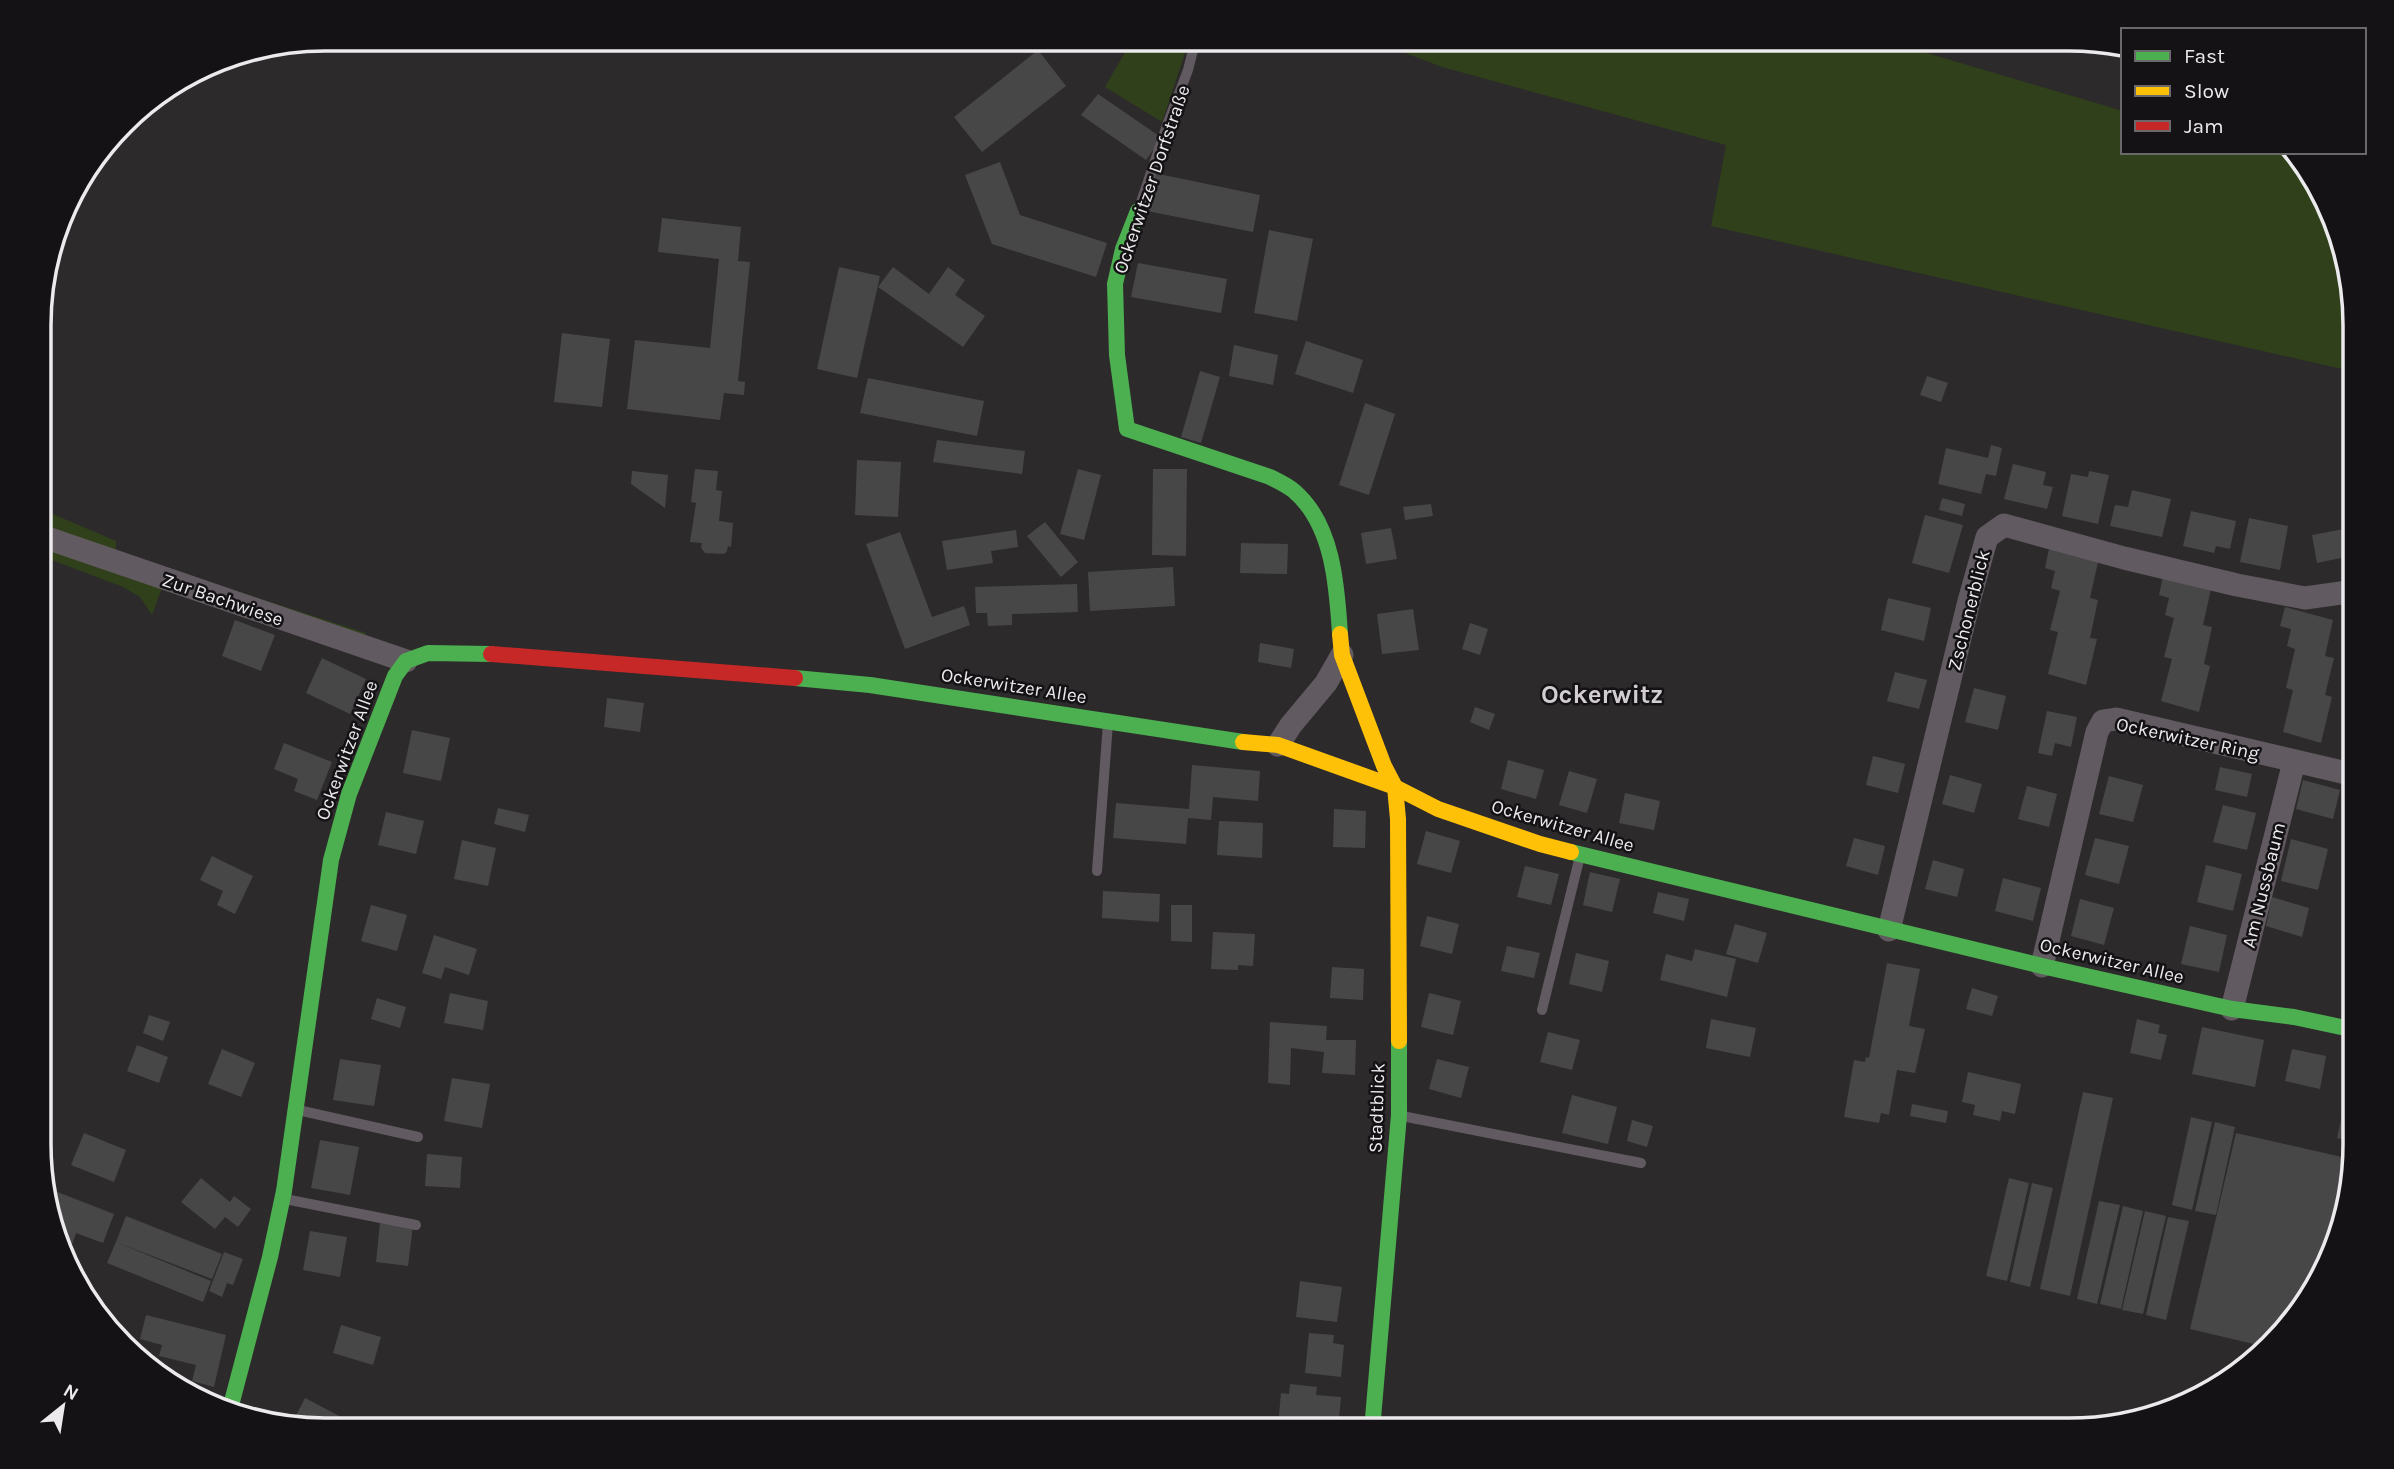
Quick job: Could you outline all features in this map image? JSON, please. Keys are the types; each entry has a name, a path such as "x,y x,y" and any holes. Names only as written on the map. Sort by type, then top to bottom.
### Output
{"street":[{"name":"Ockerwitzer Dorfstraße","path":"1138,211 1123,249 1115,284 1117,355 1127,429 1270,477 1292,489 1306,502 1318,521 1327,546 1338,599 1342,655 1384,766 1395,787"},
{"name":"Zschonerblick","path":"1889,930 1987,537 2004,525 2124,558 2250,588 2305,598 2343,593"},
{"name":"Zur Bachwiese","path":"51,539 406,661"},
{"name":"Ockerwitzer Allee","path":"232,1402 270,1258 282,1199 331,860 349,794 395,676 406,661 428,653 535,656 870,685 1262,745 1279,745 1395,787 1438,809 1540,844 2042,966 2232,1009 2294,1017 2343,1027"},
{"path":"1279,745 1291,725 1326,683 1342,655"},
{"name":"Ockerwitzer Ring","path":"2042,966 2097,732 2103,721 2116,719 2343,772"},
{"name":"Am Nussbaum","path":"2232,1009 2294,762"},
{"name":"Stadtblick","path":"1373,1418 1399,1115 1398,819 1395,787"}],"lane":[{"name":"Ockerwitzer Dorfstraße","path":"1138,211 1193,51"},
{"path":"1097,871 1108,721"},
{"path":"1542,1010 1580,854"},
{"path":"296,1109 418,1137"},
{"path":"1399,1115 1641,1163"},
{"path":"282,1199 416,1225"}],"green space":[{"path":"1186,51 1162,122 1105,87 1125,52"},
{"path":"1400,51 1920,51 2121,110 2121,154 2284,154 2315,203 2334,253 2343,306 2343,369 1711,226 1726,145 1442,67"},
{"path":"51,513 116,541 116,552 366,633 365,640 51,531"},
{"path":"51,546 163,585 152,615 140,597 123,587 51,560"}],"building":[{"path":"1037,51 1066,86 982,152 954,117"},
{"path":"1098,94 1162,138 1146,160 1081,115"},
{"path":"1000,162 1020,215 1107,243 1096,277 992,244 965,175"},
{"path":"1154,173 1260,195 1253,232 1147,211"},
{"path":"662,218 741,227 738,261 750,262 738,381 745,382 744,395 724,393 720,420 627,409 635,340 710,348 719,259 658,252"},
{"path":"1269,230 1313,239 1297,321 1254,313"},
{"path":"1138,263 1227,279 1221,313 1131,297"},
{"path":"839,267 880,276 857,378 817,369"},
{"path":"893,267 929,294 948,267 965,280 955,295 985,316 963,347 878,287"},
{"path":"562,333 610,339 602,407 554,402"},
{"path":"1306,341 1363,360 1353,393 1295,374"},
{"path":"1234,345 1278,355 1273,385 1229,376"},
{"path":"1200,371 1220,377 1201,443 1181,437"},
{"path":"1927,376 1948,383 1941,402 1920,395"},
{"path":"868,378 984,401 977,436 860,413"},
{"path":"1365,403 1395,414 1369,495 1339,485"},
{"path":"937,440 1025,451 1022,474 933,462"},
{"path":"1991,445 2002,448 1996,476 1986,474 1981,494 1938,484 1946,448 1988,458"},
{"path":"857,460 901,462 898,517 855,515"},
{"path":"2013,464 2046,472 2043,485 2053,487 2047,509 2004,499"},
{"path":"695,469 718,471 716,490 722,491 719,521 733,523 731,547 728,546 724,554 705,553 701,548 702,543 690,542 696,503 691,502"},
{"path":"1078,469 1101,475 1084,540 1060,534"},
{"path":"1153,469 1187,469 1186,556 1152,555"},
{"path":"632,471 668,475 665,508 631,484"},
{"path":"2089,471 2109,475 2098,524 2062,516 2071,474 2088,477"},
{"path":"2132,490 2171,499 2162,537 2110,526 2115,505 2128,507"},
{"path":"1942,498 1965,504 1962,516 1939,510"},
{"path":"1431,504 1433,516 1405,520 1403,507"},
{"path":"2191,511 2236,521 2230,549 2216,546 2214,553 2183,546"},
{"path":"1925,515 1963,525 1949,573 1912,563"},
{"path":"2249,518 2288,526 2280,570 2240,562"},
{"path":"1045,522 1078,562 1061,577 1027,536"},
{"path":"1391,528 1397,559 1366,564 1361,533"},
{"path":"2343,529 2343,558 2317,563 2312,535"},
{"path":"1016,530 1018,547 991,551 993,563 947,570 942,541"},
{"path":"900,532 932,617 964,606 970,625 905,649 866,544"},
{"path":"1241,543 1288,544 1287,574 1240,573"},
{"path":"2049,549 2098,562 2090,598 2098,600 2090,638 2097,639 2086,685 2048,674 2058,632 2050,630 2060,591 2051,588 2055,571 2045,568"},
{"path":"1173,567 1175,606 1090,611 1088,572"},
{"path":"2163,576 2211,589 2203,625 2212,627 2204,664 2210,666 2199,712 2161,701 2172,659 2164,657 2174,618 2165,615 2169,598 2159,595"},
{"path":"1077,584 1078,612 1012,614 1012,625 988,626 987,613 976,613 975,587"},
{"path":"1888,598 1931,608 1924,641 1881,630"},
{"path":"2285,607 2333,620 2325,656 2334,658 2325,695 2332,697 2321,743 2283,732 2293,690 2286,688 2295,649 2287,646 2291,629 2280,626"},
{"path":"1413,609 1419,650 1382,654 1377,614"},
{"path":"235,620 275,635 261,671 222,656"},
{"path":"1470,623 1488,629 1480,655 1462,649"},
{"path":"1260,643 1294,649 1291,668 1258,662"},
{"path":"322,658 366,679 350,714 306,693"},
{"path":"1895,672 1927,680 1919,709 1887,701"},
{"path":"1974,688 2006,696 1998,730 1965,722"},
{"path":"607,698 644,703 640,732 604,727"},
{"path":"1475,707 1495,714 1489,730 1470,722"},
{"path":"2047,711 2077,717 2071,747 2055,743 2052,756 2038,753"},
{"path":"412,730 450,738 441,781 403,773"},
{"path":"284,743 332,762 317,800 294,791 298,779 274,769"},
{"path":"1873,756 1905,764 1898,793 1866,785"},
{"path":"1508,760 1544,770 1536,799 1501,789"},
{"path":"1192,765 1260,771 1258,801 1213,797 1211,820 1188,818 1186,844 1113,838 1116,803 1189,809"},
{"path":"2220,767 2252,774 2247,797 2215,790"},
{"path":"1569,771 1597,779 1587,813 1559,805"},
{"path":"1950,775 1982,784 1974,813 1942,804"},
{"path":"2109,776 2143,785 2133,822 2099,814"},
{"path":"2303,780 2340,790 2333,819 2296,809"},
{"path":"2027,786 2057,794 2049,827 2018,819"},
{"path":"1625,793 1660,801 1654,830 1619,823"},
{"path":"2223,805 2256,813 2247,850 2213,842"},
{"path":"498,808 529,815 525,832 494,824"},
{"path":"1334,809 1366,811 1365,848 1333,847"},
{"path":"386,812 424,821 416,854 378,845"},
{"path":"1219,821 1263,823 1262,858 1217,855"},
{"path":"1426,831 1460,841 1451,873 1417,864"},
{"path":"1854,838 1885,846 1878,875 1846,866"},
{"path":"2095,838 2129,846 2119,884 2085,875"},
{"path":"2291,839 2328,849 2318,890 2281,881"},
{"path":"462,840 496,848 488,886 454,879"},
{"path":"212,856 253,876 235,914 217,905 223,891 200,880"},
{"path":"1933,860 1964,869 1957,897 1925,889"},
{"path":"2206,865 2242,874 2233,911 2197,902"},
{"path":"1525,866 1559,874 1551,905 1517,897"},
{"path":"1590,872 1620,879 1612,912 1583,905"},
{"path":"2003,878 2041,888 2033,921 1995,911"},
{"path":"1103,891 1160,894 1159,922 1102,918"},
{"path":"1658,892 1689,899 1684,921 1653,913"},
{"path":"2272,897 2309,908 2302,937 2266,926"},
{"path":"2080,899 2114,908 2104,945 2071,936"},
{"path":"371,905 407,915 397,951 361,941"},
{"path":"1171,905 1192,905 1192,942 1171,941"},
{"path":"1427,916 1459,924 1452,954 1420,946"},
{"path":"1735,924 1767,933 1758,963 1726,954"},
{"path":"2190,926 2227,935 2219,972 2181,964"},
{"path":"1213,932 1255,934 1253,966 1238,965 1238,970 1211,969"},
{"path":"434,935 477,949 469,975 445,967 441,979 422,973"},
{"path":"1507,946 1540,953 1534,978 1501,971"},
{"path":"1695,949 1736,959 1727,997 1660,980 1666,954 1692,961"},
{"path":"1576,953 1609,961 1602,992 1569,984"},
{"path":"1887,963 1920,969 1909,1026 1925,1029 1915,1073 1897,1070 1889,1115 1881,1113 1879,1123 1844,1117 1854,1060 1865,1062 1866,1057 1869,1058"},
{"path":"1332,967 1364,969 1363,1000 1330,998"},
{"path":"1972,988 1998,996 1992,1016 1966,1009"},
{"path":"450,993 488,1001 483,1030 444,1023"},
{"path":"1429,993 1461,1001 1453,1035 1421,1027"},
{"path":"377,998 406,1007 400,1028 371,1019"},
{"path":"149,1015 170,1022 163,1041 143,1033"},
{"path":"1711,1019 1756,1028 1750,1057 1706,1048"},
{"path":"2137,1019 2160,1025 2158,1033 2167,1035 2161,1060 2130,1053"},
{"path":"1270,1022 1327,1026 1326,1040 1356,1040 1355,1075 1322,1073 1324,1052 1291,1048 1290,1085 1268,1083"},
{"path":"2202,1027 2264,1040 2255,1087 2192,1074"},
{"path":"1548,1032 1580,1040 1572,1070 1540,1062"},
{"path":"137,1045 168,1057 159,1083 127,1071"},
{"path":"222,1049 255,1063 241,1097 208,1084"},
{"path":"2292,1049 2326,1056 2320,1089 2285,1081"},
{"path":"340,1059 381,1065 374,1106 333,1100"},
{"path":"1437,1059 1469,1067 1461,1098 1429,1089"},
{"path":"1968,1072 2021,1084 2015,1114 2002,1111 2000,1121 1973,1115 1975,1105 1962,1102"},
{"path":"452,1078 490,1084 482,1128 444,1121"},
{"path":"2083,1092 2113,1098 2070,1296 2040,1289"},
{"path":"1572,1095 1617,1107 1608,1144 1562,1133"},
{"path":"1912,1104 1948,1111 1946,1123 1910,1116"},
{"path":"2343,1111 2343,1139 2337,1138"},
{"path":"2191,1117 2212,1122 2192,1210 2172,1205"},
{"path":"1632,1120 1653,1126 1647,1147 1627,1141"},
{"path":"2215,1122 2235,1127 2216,1215 2195,1211"},
{"path":"84,1133 126,1150 114,1182 71,1165"},
{"path":"2236,1133 2343,1157 2338,1198 2329,1233 2307,1282 2275,1325 2256,1345 2190,1329"},
{"path":"320,1140 359,1147 350,1195 311,1188"},
{"path":"427,1154 462,1157 460,1188 425,1186"},
{"path":"201,1178 230,1202 234,1196 251,1209 238,1227 225,1217 215,1229 181,1202"},
{"path":"2009,1178 2029,1183 2007,1281 1986,1276"},
{"path":"2032,1183 2053,1188 2030,1287 2010,1282"},
{"path":"55,1191 114,1214 103,1243 76,1233 72,1245 65,1233"},
{"path":"2099,1201 2120,1205 2097,1304 2077,1299"},
{"path":"2123,1206 2143,1211 2121,1309 2100,1304"},
{"path":"2145,1211 2166,1216 2143,1314 2122,1310"},
{"path":"126,1216 222,1254 212,1279 116,1242"},
{"path":"2168,1217 2189,1221 2166,1320 2146,1315"},
{"path":"380,1223 413,1226 408,1266 376,1262"},
{"path":"310,1231 347,1237 340,1277 303,1270"},
{"path":"116,1242 211,1281 203,1302 107,1263"},
{"path":"224,1252 243,1259 233,1285 227,1283 222,1297 209,1291"},
{"path":"1300,1281 1342,1287 1337,1322 1296,1317"},
{"path":"146,1315 226,1335 214,1387 192,1381 196,1365 159,1356 162,1345 140,1339"},
{"path":"341,1325 381,1337 373,1365 333,1353"},
{"path":"1309,1333 1334,1335 1333,1343 1344,1345 1341,1377 1305,1373"},
{"path":"1290,1384 1317,1387 1316,1395 1341,1397 1339,1418 1279,1418 1281,1393 1289,1394"},
{"path":"305,1398 343,1418 306,1418 295,1417"}],"traffic: fast":[{"path":"1138,211 1123,249 1115,284 1117,355 1127,429 1270,477 1294,491 1307,505 1325,538 1334,576 1340,634"},
{"path":"232,1402 270,1257 284,1191 331,860 349,794 395,676 406,661 428,653 491,654"},
{"path":"795,678 870,685 1243,742"},
{"path":"1571,852 2042,966 2232,1009 2294,1017 2343,1027"},
{"path":"1373,1418 1399,1115 1399,1041"}],"traffic: slow":[{"path":"1340,634 1342,655 1384,766 1395,787 1398,819 1399,1041"},
{"path":"1243,742 1278,745 1395,787 1438,809 1571,852"}],"traffic: jam":[{"path":"491,654 795,678"}],"district":[{"name":"Ockerwitz","path":"1602,694"}]}
